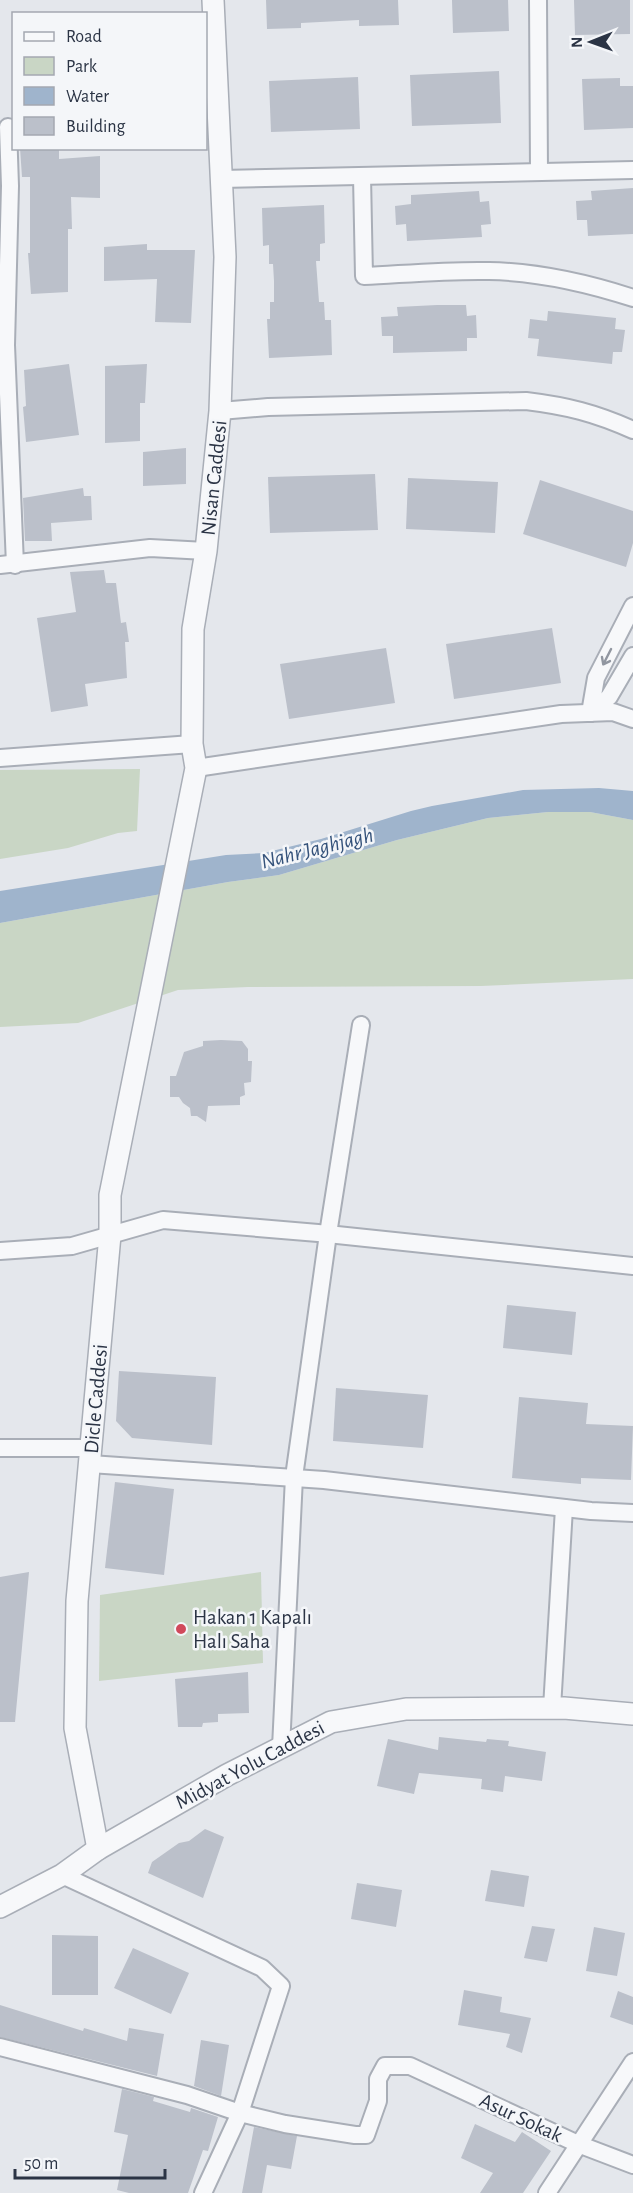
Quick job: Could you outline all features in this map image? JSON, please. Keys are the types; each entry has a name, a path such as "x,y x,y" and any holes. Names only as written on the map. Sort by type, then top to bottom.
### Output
{"street":[{"name":"Nisan Caddesi","path":"158,951 196,768 192,744 193,629 206,551 220,411 225,257 221,179 212,133 213,0"},
{"path":"538,0 539,172"},
{"path":"7,127 10,186 3,370 8,565 150,548 206,551"},
{"path":"221,179 633,170"},
{"path":"362,176 364,276 489,271 542,276 598,287 633,298"},
{"path":"220,411 279,406 526,400 565,405 606,418 633,430"},
{"path":"590,713 596,678 633,606"},
{"path":"590,713 609,697 633,656"},
{"path":"196,768 550,716 613,712 633,719"},
{"path":"0,758 192,744"},
{"name":"Dicle Caddesi","path":"98,1849 75,1728 77,1601 110,1235 110,1195 158,951"},
{"path":"281,1748 294,1478 360,1025"},
{"path":"0,1251 72,1246 163,1220 328,1234 633,1266"},
{"path":"0,1448 633,1514"},
{"path":"552,1708 564,1508"},
{"name":"Midyat Yolu Caddesi","path":"0,1907 62,1875 98,1849 227,1775 331,1722 406,1709 552,1708 633,1714"},
{"path":"62,1875 262,1968 281,1986 240,2113 203,2193"},
{"path":"0,2047 187,2095 240,2113"},
{"path":"547,2193 633,2062"},
{"name":"Asur Sokak","path":"240,2113 285,2124 366,2135 378,2101 378,2079 385,2066 410,2066 578,2144 633,2165"}],"green space":[{"path":"140,769 137,831 118,833 68,848 0,859 0,770"},
{"path":"548,812 590,812 633,820 633,979 481,986 248,987 178,990 78,1023 0,1027 0,923 279,875 397,840 488,818"},
{"name":"Hakan 1 Kapalı Halı Saha","path":"261,1572 263,1663 99,1681 100,1595"}],"water":[{"name":"Nahr Jaghjagh","path":"599,788 633,791 633,820 590,812 548,812 488,818 397,840 279,875 0,923 0,891 226,855 264,853 321,839 411,811 523,790"}],"building":[{"path":"266,0 398,0 399,25 359,26 359,20 301,23 301,28 267,29"},
{"path":"452,0 508,0 509,31 453,33"},
{"path":"574,0 630,0 630,34 575,35"},
{"path":"499,71 501,123 412,126 410,75"},
{"path":"358,77 360,129 271,132 269,81"},
{"path":"620,78 620,86 633,86 633,128 584,130 582,79"},
{"path":"20,150 59,150 59,159 100,156 100,198 71,197 72,229 68,229 68,292 31,294 28,253 30,253 30,177 22,177"},
{"path":"633,188 633,234 588,236 587,220 577,220 576,201 592,200 591,191"},
{"path":"479,191 480,202 489,201 491,224 481,225 482,237 407,241 406,224 396,225 395,206 411,204 411,195"},
{"path":"324,205 325,243 320,244 320,261 316,261 319,302 324,302 325,320 331,320 332,355 269,358 267,319 270,319 270,302 274,302 274,281 273,264 269,264 269,245 263,246 262,208"},
{"path":"147,244 147,250 195,250 191,323 155,322 157,279 104,281 104,247"},
{"path":"466,305 467,316 476,315 477,338 467,338 467,351 393,353 393,336 382,336 381,317 398,316 397,307"},
{"path":"548,311 616,318 615,329 625,330 622,352 613,352 612,364 537,356 539,339 528,338 530,319 547,321"},
{"path":"69,364 79,435 26,442 23,407 26,406 24,370"},
{"path":"147,364 145,403 140,403 140,441 105,443 105,366"},
{"path":"186,448 186,484 143,486 143,452"},
{"path":"375,474 378,530 270,533 268,477"},
{"path":"408,478 498,482 495,533 406,529"},
{"path":"540,480 633,511 633,543 626,567 523,534"},
{"path":"83,488 84,496 91,496 92,520 51,523 52,541 25,541 23,498"},
{"path":"104,570 106,583 116,583 121,623 126,622 129,642 125,642 127,678 85,684 88,706 51,712 37,618 76,612 70,572"},
{"path":"552,628 561,683 454,699 446,644"},
{"path":"386,648 395,703 289,719 280,664"},
{"path":"203,1041 242,1041 248,1049 248,1061 252,1061 251,1082 244,1083 245,1095 240,1097 240,1105 208,1106 206,1122 197,1116 191,1116 190,1108 179,1097 170,1097 170,1076 176,1076 184,1052 203,1046"},
{"path":"507,1305 576,1312 572,1355 503,1348"},
{"path":"119,1371 216,1377 212,1445 132,1438 116,1421"},
{"path":"336,1388 428,1395 423,1448 333,1441"},
{"path":"519,1397 588,1403 586,1424 633,1426 631,1480 581,1478 581,1484 512,1478"},
{"path":"115,1482 174,1489 164,1575 105,1568"},
{"path":"29,1572 15,1722 0,1722 0,1577"},
{"path":"248,1672 249,1713 218,1714 218,1722 203,1723 202,1727 178,1727 175,1679"},
{"path":"439,1737 486,1742 487,1739 509,1741 508,1746 546,1752 542,1781 505,1776 503,1792 481,1789 482,1779 419,1773 414,1794 377,1786 388,1739 438,1750"},
{"path":"205,1829 224,1837 203,1898 148,1873 152,1862 179,1843 189,1841"},
{"path":"491,1870 529,1876 524,1907 485,1901"},
{"path":"357,1883 402,1890 396,1927 351,1919"},
{"path":"532,1926 555,1929 547,1962 524,1958"},
{"path":"594,1927 625,1933 617,1976 586,1971"},
{"path":"52,1935 98,1936 98,1995 52,1995"},
{"path":"133,1948 189,1973 171,2014 114,1988"},
{"path":"464,1990 502,1997 500,2012 531,2018 522,2053 506,2047 510,2034 458,2025"},
{"path":"618,1991 633,1997 633,2025 610,2017"},
{"path":"0,2005 83,2031 84,2028 127,2041 129,2028 164,2034 157,2076 0,2037"},
{"path":"201,2040 229,2045 221,2096 194,2086"},
{"path":"122,2089 154,2097 153,2101 190,2112 191,2108 218,2117 208,2151 203,2150 188,2193 129,2193 117,2190 128,2135 114,2132"},
{"path":"475,2124 515,2142 522,2132 551,2151 523,2193 480,2193 493,2173 461,2158"},
{"path":"254,2127 297,2136 291,2169 267,2165 262,2193 242,2193"}],"place":[{"name":"Hakan 1 Kapalı Halı Saha","path":"181,1629"}]}
